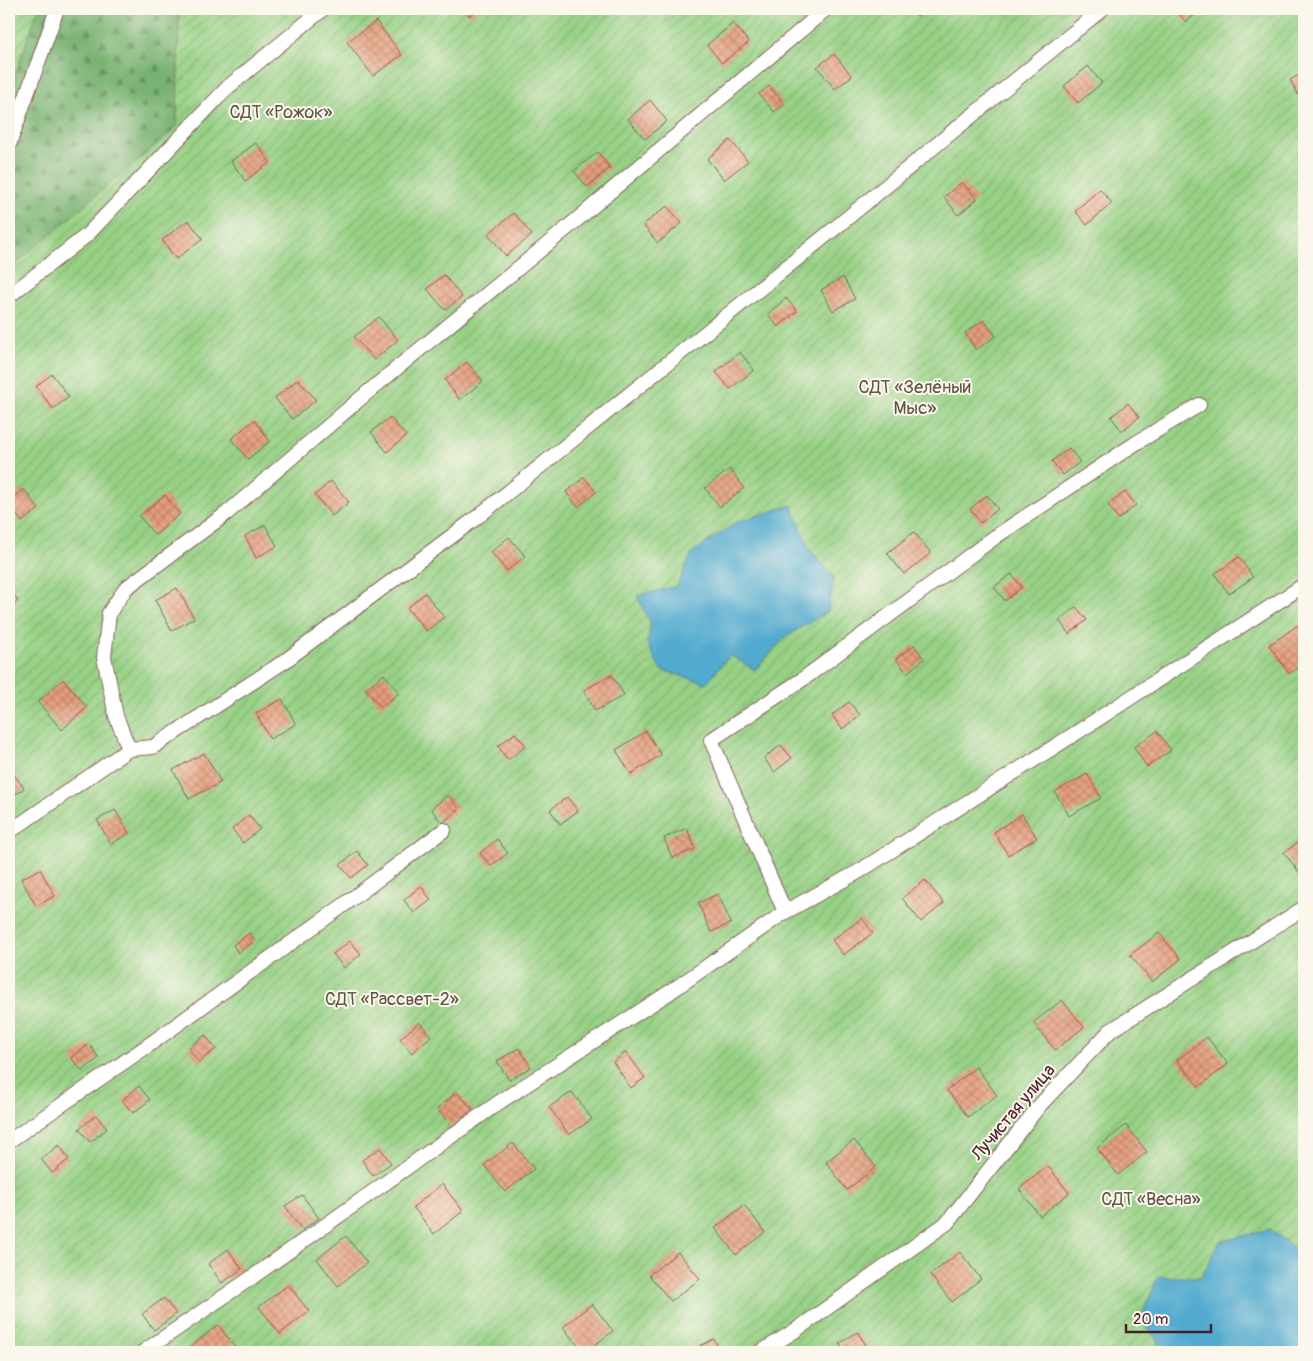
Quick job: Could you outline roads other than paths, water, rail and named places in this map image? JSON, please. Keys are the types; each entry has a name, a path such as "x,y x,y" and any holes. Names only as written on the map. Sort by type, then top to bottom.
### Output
{"lane":[{"path":"9,145 57,9"},
{"path":"9,296 87,235 228,87 323,9"},
{"path":"129,749 116,716 104,656 109,613 126,588 226,513 826,9"},
{"path":"9,832 129,749 153,747 285,662 480,515 1102,9"},
{"path":"785,912 711,740 803,679 995,537 1136,443 1199,405"},
{"path":"143,1352 498,1103 670,992 785,912 858,872 1304,585"},
{"path":"9,1141 146,1047 341,907 444,830"},
{"name":"Лучистая улица","path":"761,1352 796,1330 947,1223 1040,1105 1110,1031 1304,908"}],"water":[{"path":"792,505 809,549 834,577 828,611 784,638 755,670 730,655 706,683 661,670 647,643 651,624 637,596 677,586 692,553 737,522"},
{"path":"1270,1229 1304,1256 1304,1352 1159,1352 1159,1341 1140,1320 1158,1277 1202,1277 1219,1242"}],"park label":[{"name":"СДТ «Рожок»","path":"281,112"},
{"name":"СДТ «Зелёный Мыс»","path":"915,397"},
{"name":"СДТ «Рассвет-2»","path":"392,999"},
{"name":"СДТ «Весна»","path":"1151,1199"}]}
